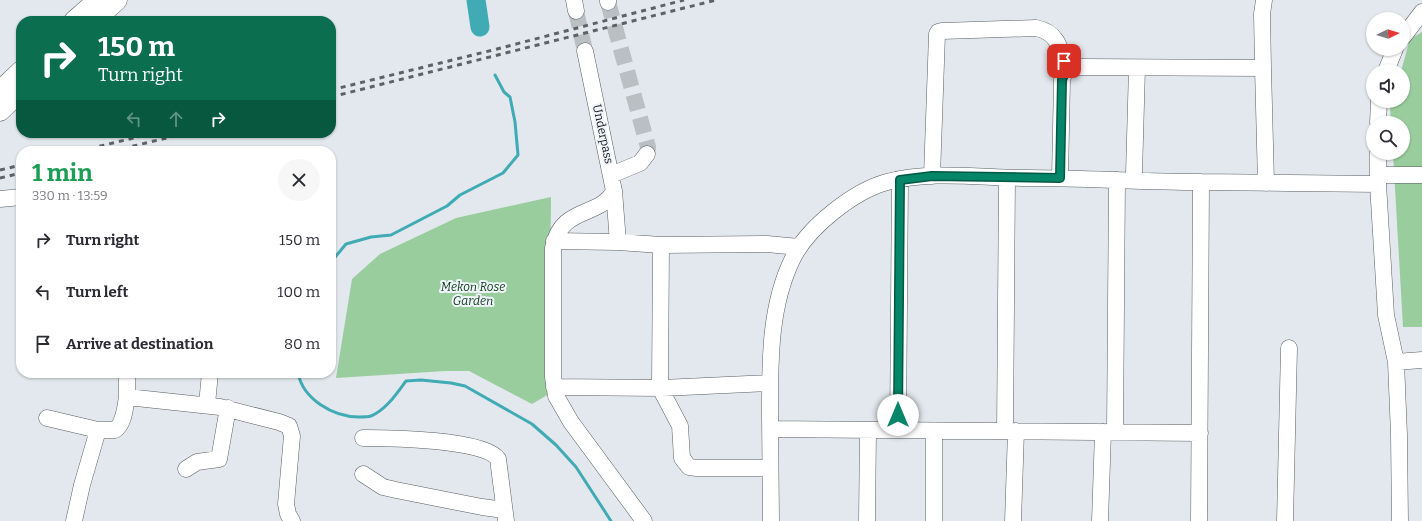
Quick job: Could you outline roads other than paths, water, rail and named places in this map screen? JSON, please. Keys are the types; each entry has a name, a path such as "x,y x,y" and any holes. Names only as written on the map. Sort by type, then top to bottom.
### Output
{"main road":[{"path":"80,16 98,0"},
{"path":"99,16 117,0"},
{"path":"0,90 16,76"},
{"path":"0,111 16,96"}],"street":[{"path":"1264,0 1262,14 1262,68 1266,183"},
{"path":"1410,28 1422,12"},
{"path":"932,176 938,32 1014,29 1044,30 1055,38 1061,52 1066,70 1062,80 1060,178"},
{"name":"Underpass","path":"585,51 612,175 640,163 647,154"},
{"path":"1066,70 1081,67 1262,68"},
{"path":"1134,174 1137,68"},
{"path":"1378,160 1386,315 1396,362 1400,521"},
{"path":"612,175 618,242"},
{"path":"771,521 770,383 773,324 785,276 792,258 799,247 817,227 836,209 870,188 886,182 932,176 1266,183 1378,179 1422,175"},
{"path":"1007,178 1010,431 1014,521"},
{"path":"898,430 900,180"},
{"path":"1100,521 1109,432 1117,180"},
{"path":"1199,521 1201,182"},
{"path":"614,191 610,198 605,202 582,213 563,225 558,230 554,241 552,248 552,349 554,387 560,406 644,521"},
{"path":"0,199 16,197"},
{"path":"554,241 618,242 661,245 767,244 799,247"},
{"path":"661,245 660,388 680,426 682,458 689,467 770,468"},
{"path":"1285,521 1289,348"},
{"path":"1396,362 1422,360"},
{"path":"47,418 98,430 108,431 117,429 122,420 127,397 127,378"},
{"path":"207,404 210,378"},
{"path":"554,387 660,388 770,383"},
{"path":"127,397 207,404 228,408 287,424 291,428 292,436 286,504 288,514 292,521"},
{"path":"186,469 197,462 216,461 219,459 228,408"},
{"path":"770,429 1200,433"},
{"path":"74,521 98,430"},
{"path":"866,521 868,430"},
{"path":"934,430 934,521"},
{"path":"363,438 387,438 454,443 491,453 498,459 505,515 482,507 396,490 383,486 363,474"}],"waterway":[{"path":"476,0 480,27"},
{"path":"336,256 346,244 371,237 391,235 447,206 460,195 503,173 518,155 515,122 510,97 504,92 495,75"},
{"path":"300,378 306,391 321,405 339,414 359,417 371,416 382,410 406,381 421,380 465,386 532,424 556,445 576,467 611,521"}],"tunnel":[{"path":"608,2 648,147 647,154"},
{"path":"576,11 585,51"}],"railway":[{"path":"336,89 497,49 684,0"},
{"path":"336,96 716,0"},
{"path":"101,146 133,138"},
{"path":"134,146 166,138"},
{"path":"0,170 16,166"},
{"path":"0,178 16,174"}],"park label":[{"name":"Mekon Rose Garden","path":"473,294"}]}
